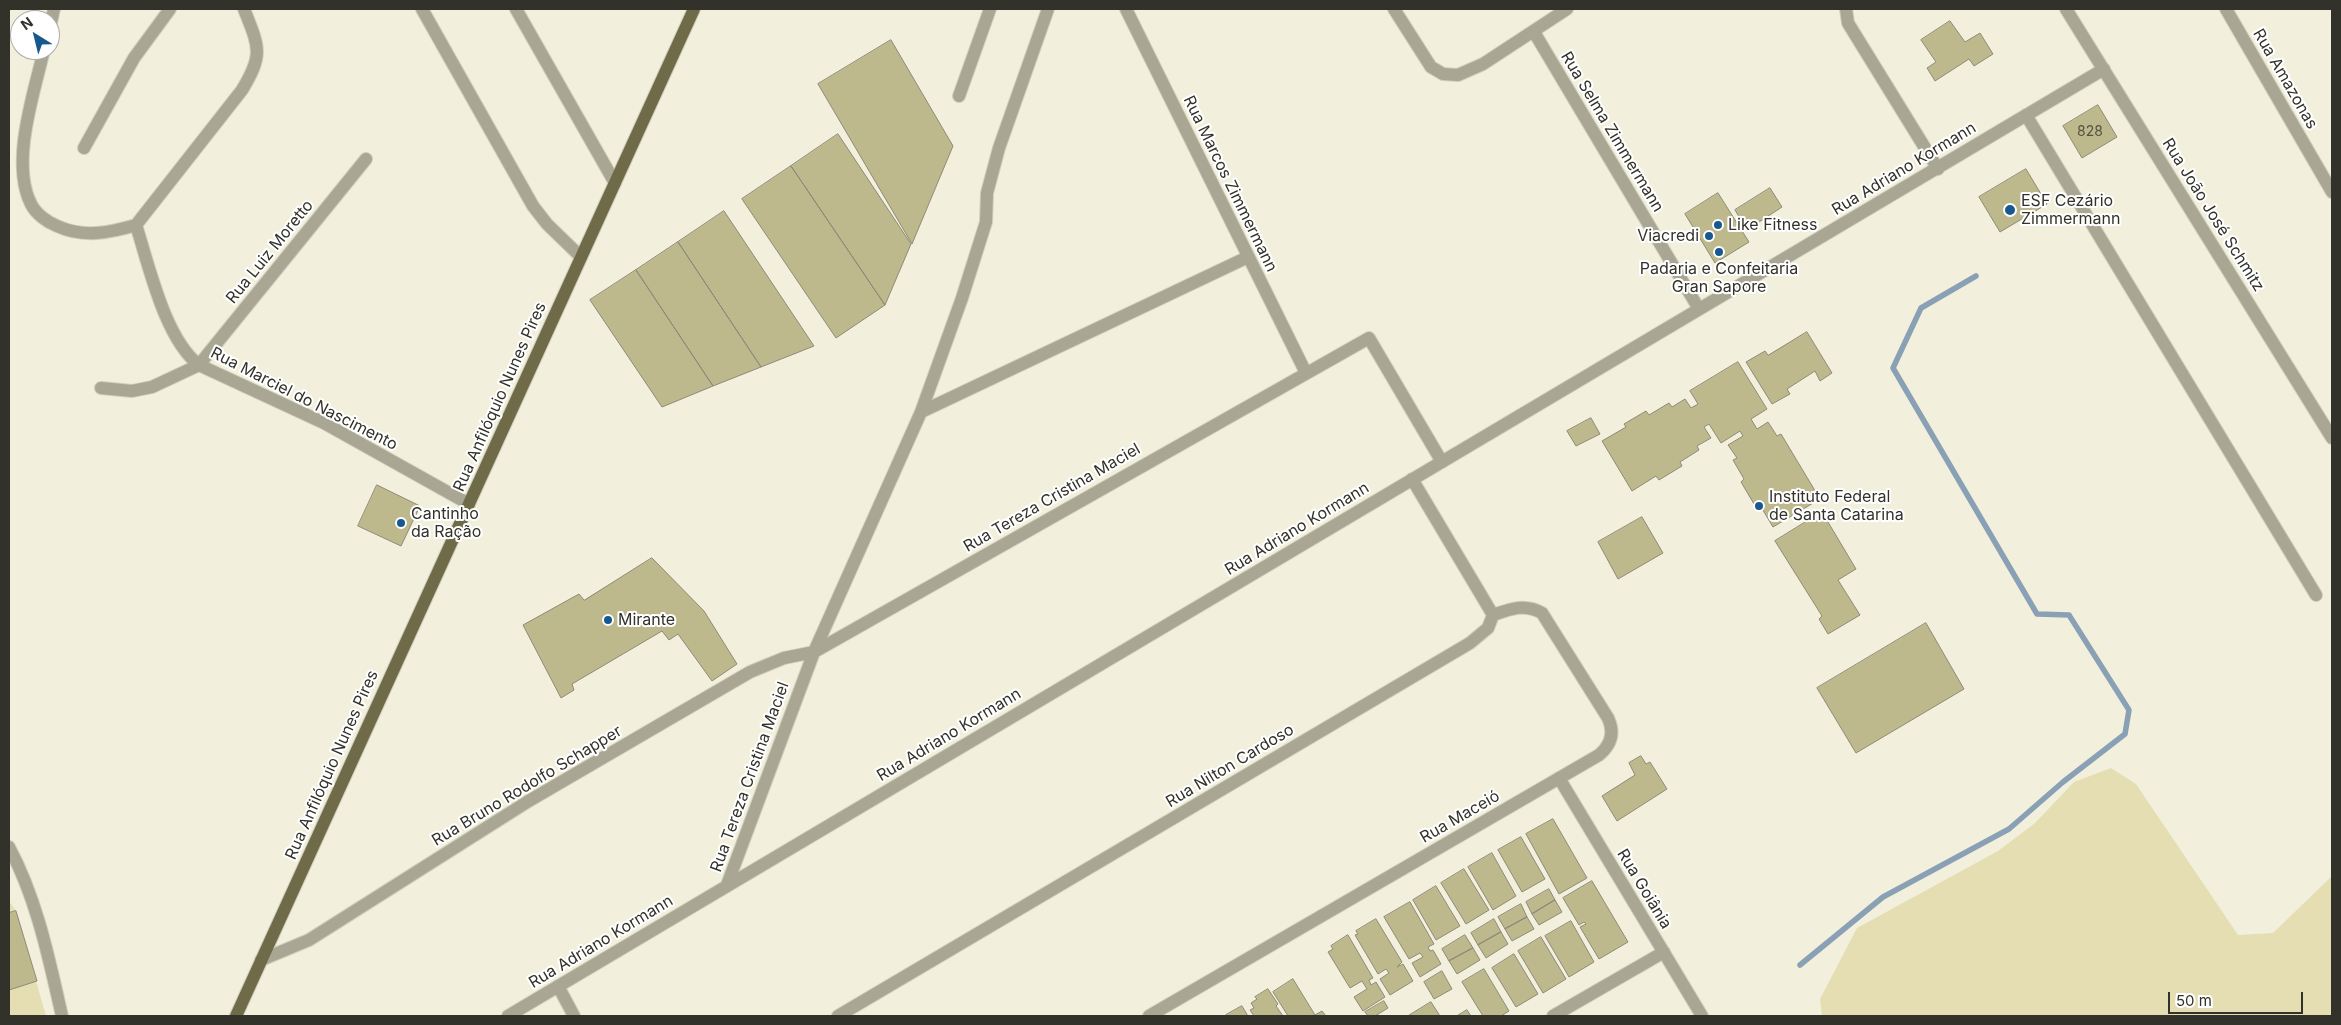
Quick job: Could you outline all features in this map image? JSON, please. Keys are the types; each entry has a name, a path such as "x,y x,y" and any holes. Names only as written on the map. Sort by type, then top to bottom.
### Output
{"main road":[{"name":"Rua Anfilóquio Nunes Pires","path":"236,1016 694,9"}],"street":[{"path":"84,148 134,58 170,9"},
{"path":"42,60 28,117 23,158 25,190 32,206 47,221 70,232 113,232 136,225 242,90 254,70 258,53 254,35 244,9"},
{"path":"422,9 533,206 547,224 581,257"},
{"path":"516,9 614,183"},
{"path":"960,96 990,9"},
{"name":"Rua Tereza Cristina Maciel","path":"727,885 814,652 922,412 962,298 986,222 987,194 999,148 1048,9"},
{"name":"Rua Marcos Zimmermann","path":"1126,9 1306,373"},
{"path":"1394,9 1431,67 1443,74 1458,75 1470,70 1534,32 1567,9"},
{"path":"1846,9 1848,23 1938,169"},
{"name":"Rua João José Schmitz","path":"2066,9 2332,438"},
{"name":"Rua Amazonas","path":"2226,9 2332,192"},
{"name":"Rua Selma Zimmermann","path":"1534,32 1699,310"},
{"name":"Rua Adriano Kormann","path":"508,1016 2104,69"},
{"path":"2026,115 2316,596"},
{"name":"Rua Luiz Moretto","path":"199,365 366,159"},
{"name":"Rua Marciel do Nascimento","path":"136,225 169,323 185,352 199,365 324,423 469,504"},
{"path":"922,412 1248,257"},
{"name":"Rua Tereza Cristina Maciel","path":"814,652 1369,338 1442,462"},
{"path":"101,388 132,391 152,387 199,365"},
{"path":"1412,480 1493,615"},
{"name":"Rua Maceió","path":"1149,1016 1604,751 1612,737 1611,724 1542,613 1527,607 1513,608 1493,615"},
{"name":"Rua Nilton Cardoso","path":"838,1016 1470,644 1488,628 1493,615"},
{"name":"Rua Bruno Rodolfo Schapper","path":"262,960 309,940 527,802 750,672 784,658 814,652"},
{"name":"Rua Goiânia","path":"1559,778 1702,1016"},
{"path":"9,847 32,901 46,948 62,1016"},
{"path":"1553,1016 1664,952"},
{"path":"558,986 574,1016"}],"shaded area":[{"path":"2111,768 2136,784 2238,935 2273,933 2332,876 2332,1016 1822,1016 1820,999 1857,928 1998,851 2035,823 2074,782"},
{"path":"9,901 16,911 46,1016 9,1016"}],"building":[{"path":"1950,21 1965,42 1980,33 1993,54 1974,66 1969,59 1935,81 1927,68 1936,62 1921,40"},
{"path":"891,40 953,146 912,244 818,84"},
{"path":"2098,105 2117,137 2082,158 2063,126"},
{"path":"838,134 911,244 885,305 791,166"},
{"path":"791,166 885,305 836,338 742,199"},
{"path":"2026,169 2047,204 2000,232 1979,197"},
{"path":"1770,188 1782,207 1747,230 1735,210"},
{"path":"1718,193 1749,242 1715,263 1685,214"},
{"path":"724,211 814,346 761,367 678,242"},
{"path":"678,242 761,367 713,386 636,270"},
{"path":"636,270 713,386 662,407 590,300"},
{"path":"1807,332 1832,373 1820,381 1815,371 1787,389 1790,394 1772,404 1746,362 1765,351 1768,355"},
{"path":"1738,362 1767,409 1751,419 1757,429 1768,422 1777,436 1781,434 1820,499 1773,527 1758,502 1754,504 1741,482 1744,479 1733,460 1737,458 1728,445 1743,436 1740,431 1721,443 1709,424 1704,427 1711,438 1697,446 1699,450 1680,462 1682,466 1659,480 1656,476 1632,491 1602,441 1626,427 1624,424 1646,411 1649,415 1669,403 1672,407 1685,399 1691,408 1698,404 1690,391"},
{"path":"1591,418 1600,434 1576,446 1567,431"},
{"path":"377,485 420,506 401,546 358,526"},
{"path":"1822,512 1856,569 1838,580 1860,615 1828,634 1819,619 1822,616 1775,541"},
{"path":"1642,517 1663,553 1618,579 1598,542"},
{"path":"652,558 704,611 737,664 712,681 678,634 669,640 662,631 572,684 574,690 561,698 523,625 579,594 584,600"},
{"path":"1926,623 1964,689 1856,753 1817,688"},
{"path":"1641,756 1646,764 1650,762 1667,789 1617,821 1602,796 1635,775 1629,763"},
{"path":"1553,819 1587,878 1559,894 1526,834"},
{"path":"1521,837 1545,879 1522,892 1498,850"},
{"path":"1492,853 1516,896 1493,910 1468,867"},
{"path":"1464,869 1489,910 1466,924 1441,883"},
{"path":"1592,881 1628,942 1599,959 1580,927 1586,924 1584,922 1579,925 1563,898"},
{"path":"1436,886 1460,926 1436,940 1413,900"},
{"path":"1549,889 1555,900 1532,914 1526,902"},
{"path":"1555,900 1562,912 1539,925 1532,914"},
{"path":"1410,902 1434,944 1428,947 1430,951 1433,950 1441,964 1420,977 1412,963 1423,957 1420,953 1409,959 1384,917"},
{"path":"1521,904 1527,917 1505,929 1498,917"},
{"path":"16,911 37,981 9,990 9,913"},
{"path":"1527,917 1534,929 1512,941 1505,929"},
{"path":"1376,919 1402,962 1397,967 1403,964 1413,981 1390,995 1380,979 1389,973 1386,969 1378,974 1355,935 1358,934 1356,931"},
{"path":"1494,919 1501,932 1478,945 1471,933"},
{"path":"1571,921 1594,962 1569,977 1545,936"},
{"path":"1501,932 1508,944 1486,958 1478,945"},
{"path":"1348,935 1373,978 1369,980 1371,985 1376,982 1385,997 1363,1011 1354,997 1367,989 1362,981 1350,988 1328,952 1333,949 1331,946"},
{"path":"1465,935 1473,948 1449,961 1442,949"},
{"path":"1541,937 1566,979 1543,993 1518,951"},
{"path":"1473,948 1480,960 1457,974 1449,961"},
{"path":"1514,954 1538,994 1516,1007 1492,968"},
{"path":"1484,969 1509,1011 1501,1016 1483,1016 1462,982"},
{"path":"1442,971 1452,989 1434,999 1424,982"},
{"path":"1293,979 1315,1015 1322,1011 1326,1016 1288,1016 1273,992"},
{"path":"1268,989 1283,1016 1254,1016 1250,1010 1254,1008 1251,1003 1257,999 1255,997"},
{"path":"1384,1001 1388,1008 1375,1016 1368,1016 1365,1012"},
{"path":"1431,1002 1440,1016 1408,1016"},
{"path":"1242,1006 1248,1016 1226,1015"},
{"path":"1467,1010 1471,1016 1457,1016"}],"waterway":[{"path":"1800,965 1883,897 2009,829 2063,782 2125,734 2129,710 2069,615 2037,614 1893,368 1921,308 1976,276"}],"place":[{"name":"ESF Cezário Zimmermann","path":"2010,210"},
{"name":"Like Fitness","path":"1718,225"},
{"name":"Viacredi","path":"1709,236"},
{"name":"Padaria e Confeitaria Gran Sapore","path":"1719,252"},
{"name":"Instituto Federal de Santa Catarina","path":"1759,506"},
{"name":"Cantinho da Ração","path":"401,523"},
{"name":"Mirante","path":"608,620"}]}
